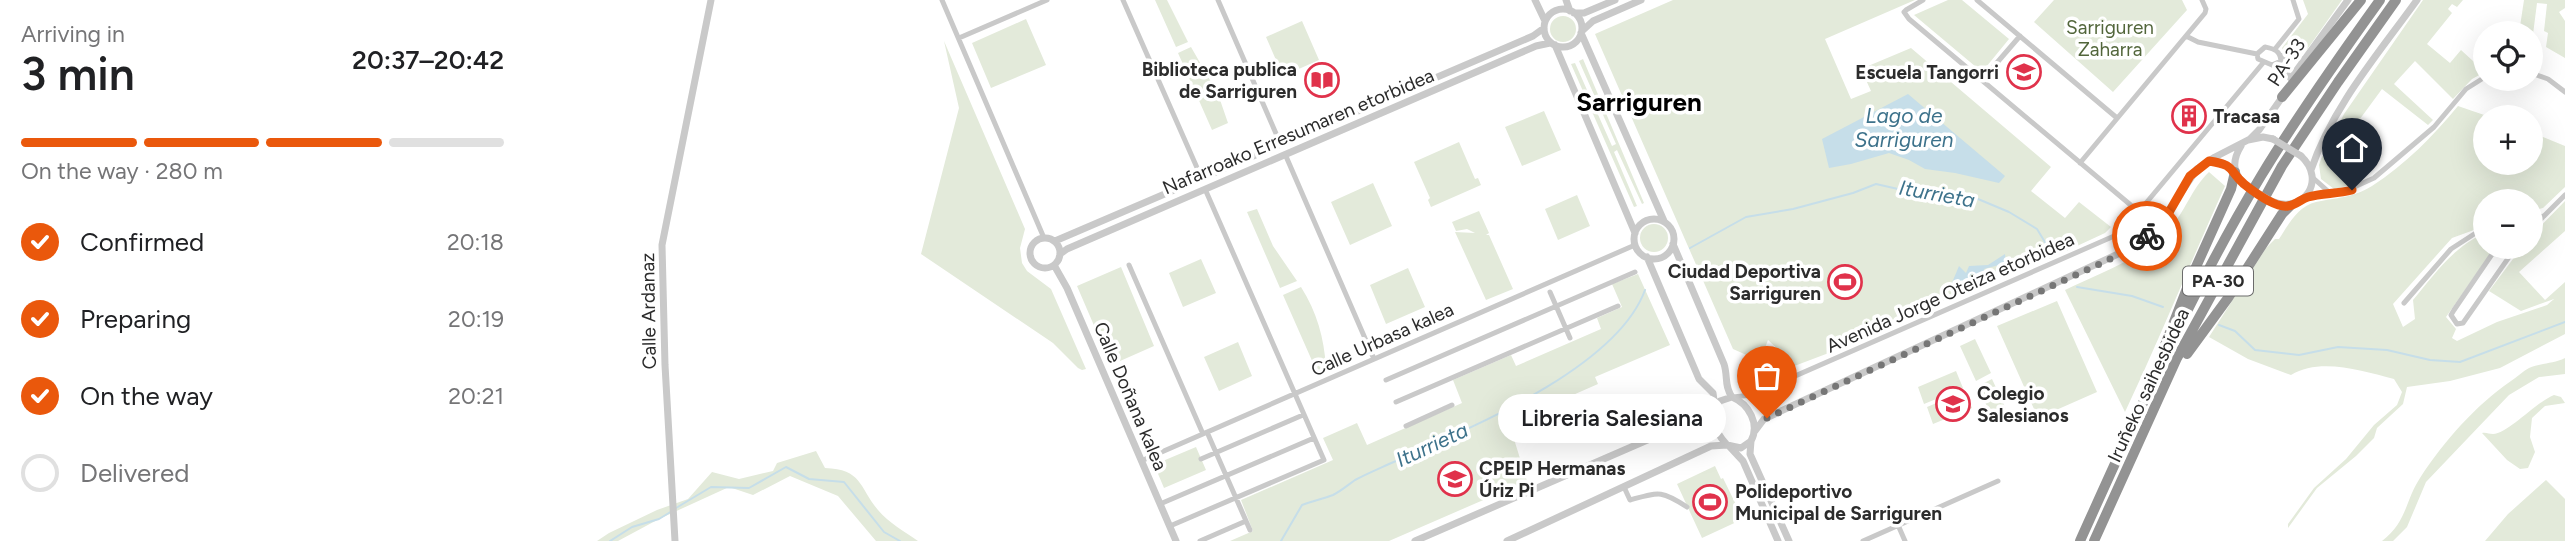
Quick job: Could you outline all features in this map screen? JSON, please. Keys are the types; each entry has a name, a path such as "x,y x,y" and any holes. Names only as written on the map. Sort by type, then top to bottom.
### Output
{"highway":[{"path":"2282,97 2361,0"},
{"name":"Iruñeko saihesbidea","path":"2077,541 2152,380 2261,176 2320,84 2380,0"},
{"name":"Iruñeko saihesbidea","path":"2094,541 2177,358 2282,166 2337,82 2396,0"},
{"path":"2337,82 2402,0"},
{"path":"2077,541 2165,345 2231,189 2235,171"},
{"path":"2118,490 2130,474 2189,349 2228,298 2282,214 2290,206"},
{"path":"2165,345 2201,276 2234,225"}],"street":[{"name":"Calle Ardanaz","path":"675,541 665,365 662,245 711,0"},
{"path":"942,0 1044,238"},
{"path":"959,38 1047,0"},
{"path":"1123,0 1202,179"},
{"path":"1218,0 1281,145"},
{"path":"1535,0 1545,24 1545,36 1553,44 1635,233 1635,245 1647,257 1697,376 1713,393 1715,408"},
{"path":"1566,0 1580,21 1581,32 1664,221 1672,231 1674,244 1724,364 1727,373 1726,387 1732,397 1741,402 1749,412 1764,419"},
{"name":"Nafarroako Erresumaren etorbidea","path":"1055,241 1533,36 1554,11 1584,13 1615,0"},
{"name":"Nafarroako Erresumaren etorbidea","path":"1061,254 1067,249 1536,46 1571,46 1593,21 1641,0"},
{"path":"1923,0 1908,8 1904,12 1906,16 2139,212 2263,63"},
{"path":"1977,0 2117,118"},
{"path":"2080,163 2205,13 2202,0"},
{"path":"2278,52 2299,19 2293,0"},
{"name":"PA-33","path":"2245,142 2259,130 2282,97 2290,79 2348,0"},
{"path":"2304,198 2311,186 2312,173 2325,136 2346,100 2417,0"},
{"path":"2186,36 2257,54"},
{"path":"1982,80 2020,37"},
{"path":"2257,54 2265,47 2296,60 2305,59"},
{"path":"2257,54 2263,63 2272,65 2281,61 2278,52"},
{"path":"2277,63 2286,70 2290,79"},
{"path":"2543,77 2565,92"},
{"path":"2209,161 2223,163 2235,171 2247,187 2282,206 2290,206 2304,198 2352,190 2386,169 2434,127 2466,89 2473,85"},
{"path":"1789,541 1751,454 1751,441 1764,419 2133,247 2160,224 2190,176 2209,161 2245,142 2263,137 2273,139 2301,156 2330,193"},
{"path":"2235,171 2235,161 2245,142"},
{"path":"1285,154 1374,359"},
{"path":"1170,526 1324,460 1205,189"},
{"path":"2544,216 2565,195"},
{"name":"Avenida Jorge Oteiza etorbidea","path":"1732,397 1752,395 2122,233 2139,212"},
{"path":"1635,233 1647,220 1664,221"},
{"path":"2404,303 2451,249 2473,235"},
{"path":"1044,238 1055,241 1061,254 1054,265 1043,268 1031,258 1031,246 1044,238"},
{"path":"1647,257 1660,258 1666,255 1674,244"},
{"name":"Calle Urbasa kalea","path":"1141,461 1635,245"},
{"path":"2489,259 2453,310 2451,315 2457,324 2463,323 2507,259"},
{"name":"Calle Doñana kalea","path":"1054,265 1067,288 1176,541"},
{"path":"1129,265 1250,530"},
{"name":"Calle Urbasa kalea","path":"1386,380 1635,272"},
{"path":"1550,292 1570,338"},
{"path":"1396,402 1618,306"},
{"path":"1752,395 1749,412 1755,431"},
{"path":"1711,446 1716,431 1713,415 1715,408 1720,401 1732,397"},
{"path":"1406,426 1453,405"},
{"path":"1415,541 1699,418 1715,408"},
{"path":"1201,459 1303,415"},
{"path":"1699,418 1710,421 1743,461 1778,541"},
{"path":"1160,504 1314,438"},
{"path":"1507,541 1711,446 1741,447 1751,441"},
{"path":"1863,541 1998,481"},
{"path":"1624,487 1630,500 1659,493 1687,507"},
{"path":"1200,541 1245,521"},
{"path":"1898,526 1905,541"}],"green space":[{"path":"1155,0 1167,0 1188,42 1176,47"},
{"path":"1673,0 1915,0 1825,39 1851,99 1871,91 1861,69 1911,48 2051,167 2031,191 2065,218 2079,202 2111,227 2105,233 2049,259 2045,255 1850,344 1847,339 1843,342 1844,346 1832,346 1834,351 1789,368 1783,354 1768,340 1760,361 1733,349 1595,34"},
{"path":"1948,0 1962,0 2009,39 1982,72 1914,15"},
{"name":"Sarriguren Zaharra","path":"2054,0 2182,0 2187,10 2113,92 2034,22"},
{"path":"2303,0 2342,0 2306,51 2295,58 2286,56 2282,48 2308,14"},
{"path":"2423,0 2463,0 2457,7 2452,4 2448,9 2452,13 2427,44 2450,63 2461,50 2473,61 2473,78 2453,99 2415,61 2394,84 2433,120 2428,125 2382,89 2357,123 2345,167 2361,178 2351,185 2334,189 2321,179 2319,165 2344,114"},
{"path":"2524,0 2565,0 2565,8 2559,12 2565,21 2565,58 2546,47 2548,33 2544,31 2547,4 2537,3 2535,21 2521,21"},
{"path":"1563,16 1572,20 1576,29 1572,38 1563,42 1554,38 1550,29 1554,20"},
{"path":"1026,19 1046,65 991,88 972,43"},
{"path":"1302,21 1319,60 1283,76 1266,37"},
{"path":"944,41 1025,229 1020,248 1022,263 1027,271 1051,289 1086,369 1078,368 1053,343 921,254 959,108"},
{"path":"1191,47 1218,94 1228,123 1212,130 1178,53"},
{"path":"1583,59 1644,203 1642,204 1617,150 1614,152 1637,206 1634,207 1571,64 1575,63 1612,146 1616,144 1579,61"},
{"path":"2458,106 2473,111 2473,175 2543,175 2543,137 2565,146 2565,187 2543,208 2543,189 2473,189 2473,230 2452,238 2393,304 2403,327 2415,319 2413,300 2454,253 2473,240 2473,259 2487,259 2446,317 2456,329 2452,338 2457,341 2497,322 2547,305 2554,299 2521,311 2489,291 2513,259 2534,259 2519,272 2545,300 2565,282 2565,334 2500,368 2450,381 2407,387 2403,404 2377,428 2374,438 2356,456 2317,488 2288,528 2288,524 2314,488 2346,459 2374,425 2397,405 2402,392 2394,379 2342,367 2315,367 2291,375 2248,359 2209,337 2266,248 2275,239 2279,239 2299,212 2310,204 2350,195 2372,186 2396,169"},
{"path":"1544,111 1561,150 1522,166 1505,127"},
{"path":"1459,142 1475,179 1478,178 1481,185 1431,207 1428,200 1430,198 1414,162"},
{"path":"2209,172 2225,186 2125,412 2065,290 2120,264 2157,240 2174,223"},
{"path":"1373,183 1392,226 1350,245 1331,202"},
{"path":"1577,195 1590,226 1558,240 1545,209"},
{"path":"2565,201 2565,231 2543,251 2543,224"},
{"path":"1257,209 1273,246 1297,281 1280,288 1247,212"},
{"path":"1479,211 1489,233 1486,235 1489,235 1513,289 1486,300 1455,232 1475,233 1467,229 1456,231 1452,222"},
{"path":"1654,224 1664,228 1668,238 1664,248 1654,252 1644,248 1640,238 1644,228"},
{"path":"1201,259 1216,293 1183,307 1169,273"},
{"path":"1121,267 1154,346 1111,365 1077,286"},
{"path":"1408,268 1425,307 1386,324 1370,285"},
{"path":"1638,274 1670,345 1595,377 1598,384 1509,423 1527,481 1389,541 1230,541 1253,531 1241,500 1333,460 1323,438 1357,423 1367,445 1462,403 1453,380 1511,355 1516,366 1601,329 1597,318 1622,307 1612,284"},
{"path":"1301,287 1319,326 1323,346 1326,367 1317,372 1283,295"},
{"path":"2057,301 2097,392 2038,418 1997,326"},
{"path":"1975,339 1991,373 1976,381 1960,346"},
{"path":"1238,342 1252,376 1219,391 1204,357"},
{"path":"2565,358 2565,374 2539,377 2509,395 2426,482 2407,527 2393,541 2382,541 2396,526 2429,464 2473,413 2527,369"},
{"path":"1956,371 1963,388 1924,404 1918,387"},
{"path":"1992,379 2008,413 1993,420 1978,386"},
{"path":"1965,391 1972,408 1933,424 1927,407"},
{"path":"2554,395 2561,397 2565,403 2545,406 2532,418 2530,437 2535,452 2528,468 2520,469 2507,460 2482,433 2499,433"},
{"path":"1196,447 1206,470 1164,488 1156,469 1158,463"},
{"path":"816,451 825,468 837,469 853,476 882,514 918,541 876,541 838,496 790,476 753,495 729,487 618,541 597,541 657,510 688,499 712,472 739,479 773,471 777,463"},
{"name":"Polideportivo Municipal de Sarriguren","path":"1715,466 1743,519 1702,538 1677,484"},
{"path":"2546,480 2565,499 2565,541 2485,541 2508,514"}],"water":[{"name":"Lago de Sarriguren","path":"1908,94 2005,176 1999,183 1925,169 1889,153 1829,168 1822,139"},
{"path":"2005,254 2006,263 1984,269 1985,274 1977,278 1972,273 1970,276 1973,280 1967,287 1951,285 1959,266 1966,273 1969,266 1988,265"}],"waterway":[{"name":"Iturrieta","path":"1690,248 1746,217 1793,209 1876,184 1920,194 1978,199 2009,212 2037,229 2051,252"},
{"name":"Iturrieta","path":"2077,287 2132,296 2163,307"},
{"name":"Iturrieta","path":"1281,541 1302,505 1333,495 1363,476 1495,416 1571,372 1603,346 1629,319 1645,290"},
{"path":"2219,325 2235,331 2255,350 2299,355 2338,347 2387,350 2430,360 2460,362 2565,322"},
{"name":"Iturrieta","path":"676,508 711,487 749,488 786,467 809,479 844,482 884,532 900,541"},
{"name":"Iturrieta","path":"610,541 632,527 659,519 672,511"}],"way so far":[{"path":"1767,418 2121,254 2147,236"}],"place":[{"name":"Escuela Tangorri","path":"2024,72"},
{"name":"Biblioteca publica de Sarriguren","path":"1322,80"},
{"name":"Tracasa","path":"2189,116"},
{"name":"Ciudad Deportiva Sarriguren","path":"1845,282"},
{"name":"Colegio Salesianos","path":"1953,404"},
{"name":"Libreria Salesiana","path":"1767,418"},
{"name":"CPEIP Hermanas Úriz Pi","path":"1455,479"},
{"name":"Polideportivo Municipal de Sarriguren","path":"1710,502"}],"district":[{"name":"Sarriguren","path":"1639,102"}],"route":[{"path":"2147,236 2168,214 2190,176 2209,161 2223,163 2234,170 2247,187 2282,206 2290,206 2309,196 2352,190"}]}
